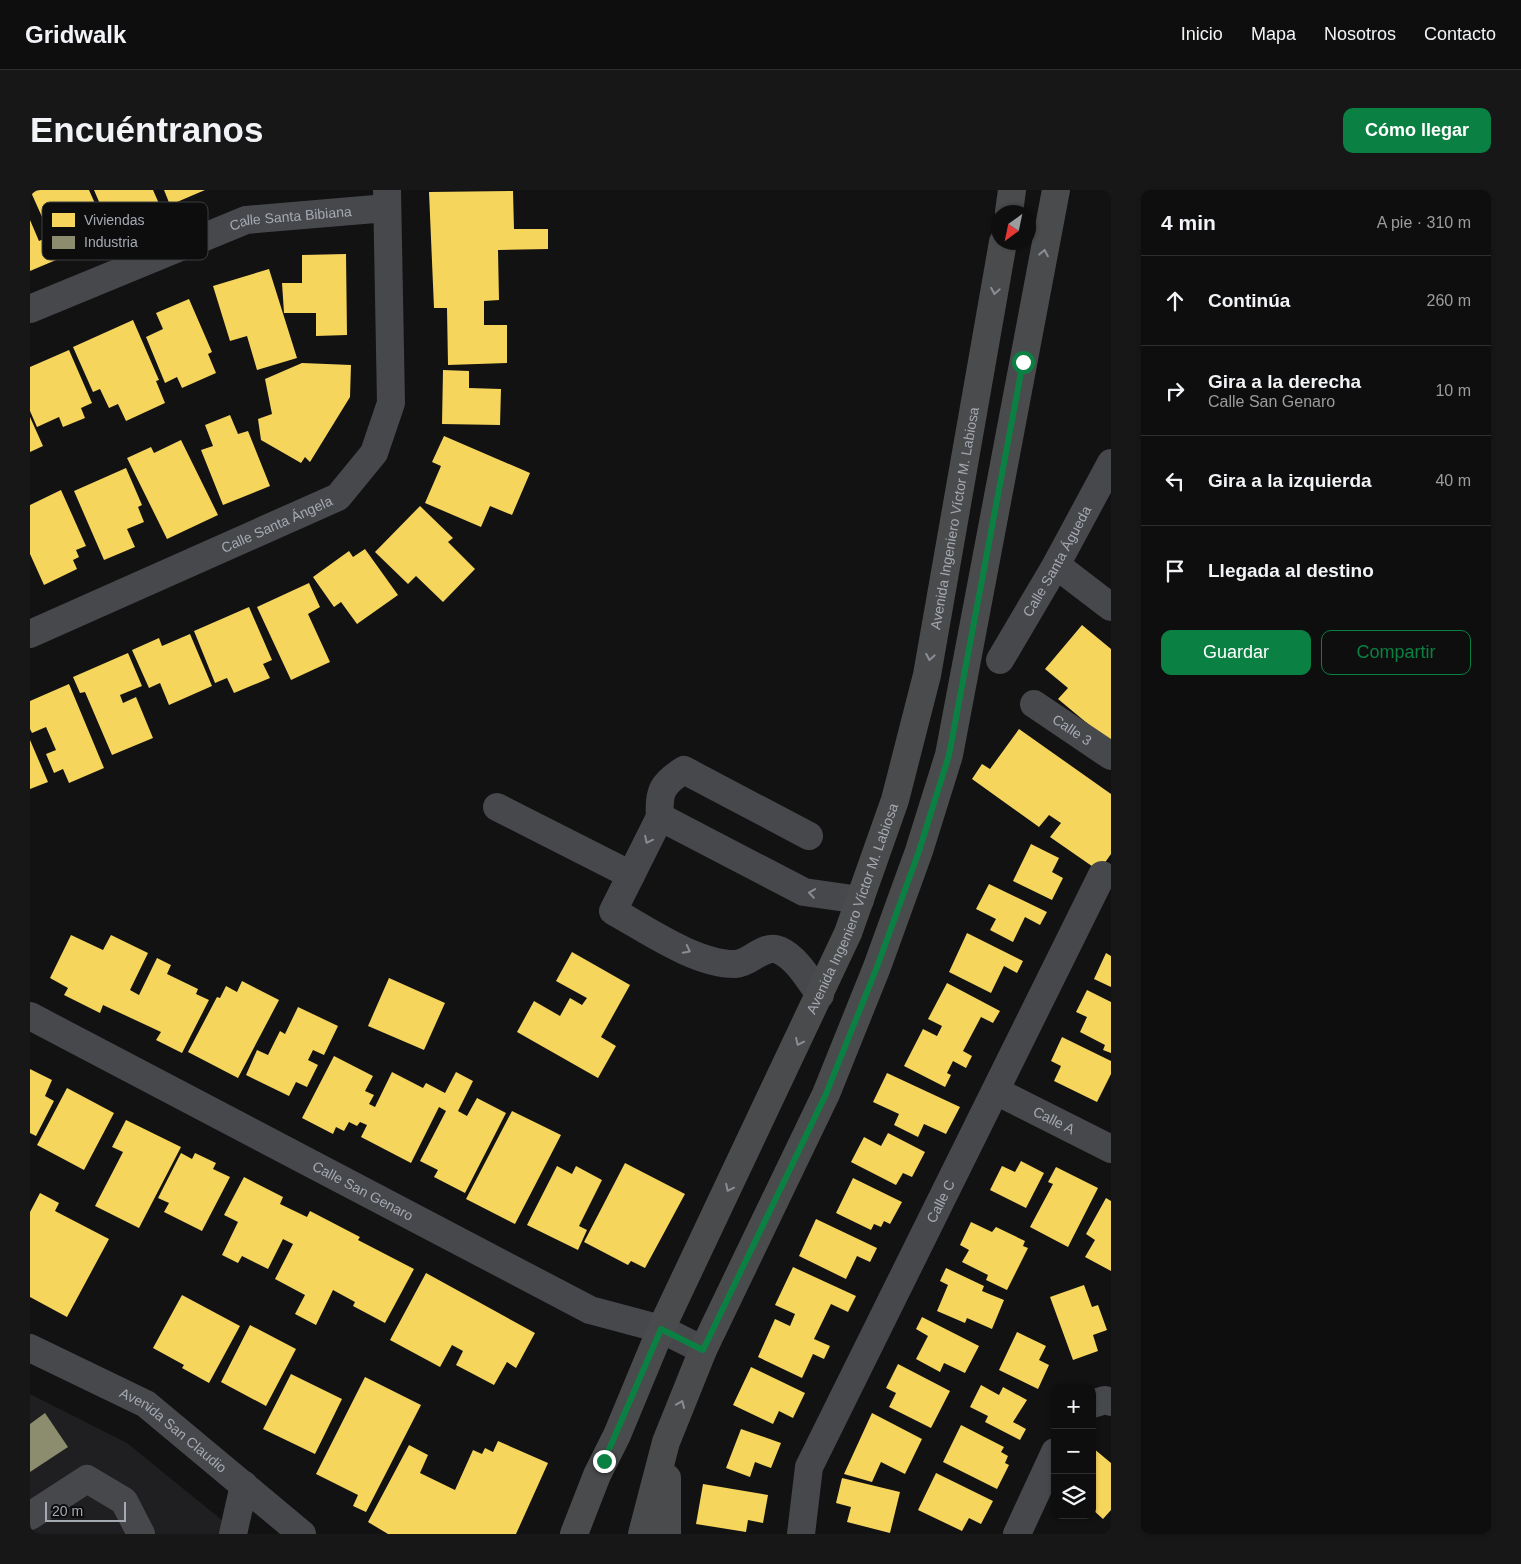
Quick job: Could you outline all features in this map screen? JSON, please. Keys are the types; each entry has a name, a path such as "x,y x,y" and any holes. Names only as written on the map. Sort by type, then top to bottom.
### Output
{"main road":[{"path":"1009,205 1012,190"},
{"path":"642,1534 666,1442 703,1350 826,1094 890,932 919,851 949,755 1056,190"},
{"name":"Avenida Ingeniero Víctor M. Labiosa","path":"574,1534 597,1474 617,1435 661,1329 848,933 895,800 927,675 1002,250"},
{"path":"666,1442 667,1534"}],"street":[{"name":"Calle Santa Bibiana","path":"208,236 246,220 387,199"},
{"name":"Calle Santa Ángela","path":"30,634 338,497 374,453 390,403 387,199"},
{"name":"Calle Santa Bibiana","path":"30,309 149,260"},
{"name":"Calle Santa Águeda","path":"1000,660 1056,565 1111,462"},
{"path":"1056,565 1111,607"},
{"name":"Calle 3","path":"1034,704 1111,756"},
{"path":"809,836 684,770 667,780 659,800 660,816 613,911 692,954 718,961 738,964 770,949 778,950 796,961 820,995"},
{"path":"496,807 631,875"},
{"path":"660,816 804,892 860,900"},
{"name":"Calle C","path":"801,1534 809,1467 1102,875"},
{"name":"Calle San Genaro","path":"30,1016 590,1310 661,1329 703,1350"},
{"name":"Calle A","path":"996,1091 1111,1149"},
{"name":"Avenida San Claudio","path":"30,1348 146,1404 244,1485 294,1532"},
{"path":"1096,1403 1105,1400 1111,1402"},
{"path":"1017,1534 1051,1461"},
{"path":"30,1516 87,1479 124,1501 141,1534"},
{"path":"234,1534 244,1485"}],"shaded area":[{"path":"30,1394 127,1443 239,1534 30,1534"}],"building: Viviendas":[{"path":"30,190 89,190 94,202 42,202 42,217"},
{"path":"94,190 153,190 158,202 99,202"},
{"path":"164,190 205,190 177,202 169,202"},
{"path":"513,191 514,229 548,229 548,249 498,250 499,300 484,301 484,325 507,325 507,363 448,365 447,308 434,308 429,192"},
{"path":"30,220 39,241 42,240 42,260 56,260 30,271"},
{"path":"346,254 347,335 316,336 316,313 284,313 282,283 302,283 302,255"},
{"path":"269,269 297,358 257,370 247,336 230,341 213,286"},
{"path":"189,299 212,352 208,354 216,373 182,388 177,377 165,383 146,337 163,329 156,313"},
{"path":"133,320 159,380 156,381 165,403 126,421 118,404 109,408 100,389 93,392 73,347"},
{"path":"69,350 92,403 81,408 85,418 63,427 59,417 37,427 30,411 30,367"},
{"path":"302,363 351,365 350,397 310,462 305,457 301,463 261,440 258,419 272,414 265,379"},
{"path":"443,370 469,371 469,388 501,389 500,425 442,424"},
{"path":"230,415 238,434 248,431 270,486 223,505 201,450 213,446 205,425"},
{"path":"30,417 43,446 30,452"},
{"path":"444,436 530,473 512,515 490,506 481,527 425,503 441,466 432,462"},
{"path":"181,440 218,515 167,539 127,458 151,447 154,453"},
{"path":"126,468 142,505 138,507 144,522 127,529 135,547 104,560 74,491"},
{"path":"61,490 86,546 76,550 79,557 73,560 77,569 44,585 30,554 30,505"},
{"path":"420,506 453,538 448,542 475,569 443,602 416,576 408,584 375,552"},
{"path":"365,549 398,595 357,624 341,602 334,607 313,577 349,551 353,557"},
{"path":"309,583 320,607 308,614 330,662 291,680 257,607"},
{"path":"249,607 272,660 263,664 270,678 234,693 227,678 215,683 194,631"},
{"path":"1082,625 1111,649 1111,743 1058,699 1068,688 1045,669"},
{"path":"190,634 212,686 169,705 160,683 149,688 132,650 159,638 162,646"},
{"path":"128,653 142,686 120,695 123,703 136,697 153,738 112,755 85,692 80,693 73,677"},
{"path":"69,684 104,768 69,783 63,769 54,773 46,754 56,750 46,727 32,733 30,729 30,701"},
{"path":"1019,729 1111,794 1111,854 1099,871 1050,837 1061,823 1049,815 1039,827 972,779 982,764 990,769"},
{"path":"30,740 48,782 30,789"},
{"path":"1031,844 1059,858 1052,872 1063,878 1052,900 1013,881"},
{"path":"989,884 1047,912 1040,925 1025,917 1013,942 990,930 996,919 976,909"},
{"path":"967,933 1023,961 1017,973 1004,966 991,993 949,972"},
{"path":"71,935 103,950 111,935 148,953 130,990 139,995 157,958 171,965 167,974 198,989 196,994 209,1000 182,1053 156,1040 161,1032 103,1005 100,1013 64,995 68,988 50,978"},
{"path":"572,952 630,985 601,1037 616,1046 598,1078 517,1032 534,1001 560,1016 570,998 582,1005 587,998 556,981"},
{"path":"1106,953 1111,956 1111,987 1094,979"},
{"path":"389,978 445,1003 424,1050 368,1026"},
{"path":"242,981 279,1000 238,1078 188,1052 217,997 220,998 226,986 237,992"},
{"path":"947,983 1000,1011 993,1023 981,1017 963,1051 972,1056 966,1068 953,1061 947,1073 951,1075 945,1087 904,1066 923,1029 937,1036 942,1026 928,1019"},
{"path":"1087,990 1111,1002 1111,1053 1103,1050 1105,1045 1080,1032 1087,1017 1076,1012"},
{"path":"298,1007 338,1026 324,1055 313,1050 308,1060 318,1065 307,1087 296,1082 289,1096 246,1075 257,1050 268,1055 280,1031 285,1034"},
{"path":"1062,1037 1111,1061 1111,1074 1097,1102 1054,1081 1061,1066 1051,1061"},
{"path":"334,1056 373,1076 365,1091 374,1095 369,1104 375,1107 392,1072 423,1088 426,1083 445,1093 456,1072 473,1081 458,1111 467,1116 477,1098 506,1113 465,1193 434,1177 438,1170 420,1161 446,1111 439,1107 411,1163 361,1137 367,1125 360,1122 357,1126 349,1122 344,1131 336,1127 333,1134 302,1118"},
{"path":"30,1069 52,1080 45,1096 54,1101 36,1136 30,1133"},
{"path":"887,1073 960,1107 946,1134 924,1124 918,1137 894,1125 899,1114 873,1102"},
{"path":"67,1088 114,1113 84,1170 37,1145"},
{"path":"512,1111 561,1135 515,1224 466,1199"},
{"path":"126,1120 181,1147 139,1228 95,1206 123,1152 112,1147"},
{"path":"888,1133 925,1152 912,1177 903,1173 896,1185 851,1162 864,1137 881,1146"},
{"path":"181,1153 192,1159 195,1153 216,1163 213,1169 230,1177 202,1231 164,1212 169,1203 158,1198"},
{"path":"1021,1161 1044,1173 1026,1208 990,1190 1002,1166 1015,1172"},
{"path":"625,1163 685,1194 645,1268 631,1261 628,1265 584,1242"},
{"path":"557,1166 572,1174 576,1166 602,1180 579,1226 587,1230 578,1250 527,1225"},
{"path":"1056,1167 1098,1188 1068,1247 1030,1227 1053,1184 1048,1182"},
{"path":"244,1177 283,1197 280,1204 307,1217 310,1211 360,1237 358,1240 414,1269 385,1323 353,1306 355,1302 333,1290 316,1325 295,1314 305,1295 275,1279 293,1244 283,1239 268,1269 242,1256 238,1263 222,1255 238,1222 224,1215"},
{"path":"853,1178 902,1202 890,1224 884,1221 881,1227 874,1224 871,1230 836,1213"},
{"path":"40,1193 59,1203 55,1211 109,1239 67,1317 30,1297 30,1212"},
{"path":"1106,1198 1111,1201 1111,1271 1085,1257 1095,1240 1086,1234"},
{"path":"816,1219 877,1248 870,1262 857,1256 846,1279 799,1256"},
{"path":"971,1222 992,1232 996,1227 1025,1241 1023,1246 1028,1248 1007,1290 986,1280 988,1275 962,1262 969,1250 960,1245"},
{"path":"793,1267 856,1296 848,1312 831,1304 814,1339 830,1346 824,1359 813,1354 802,1378 758,1357 775,1319 790,1326 795,1314 775,1305"},
{"path":"946,1268 984,1286 982,1291 1004,1300 992,1329 967,1318 965,1323 937,1311 948,1285 940,1281"},
{"path":"426,1273 535,1333 516,1368 507,1362 494,1385 456,1365 463,1351 452,1345 440,1367 390,1340"},
{"path":"1084,1285 1092,1307 1098,1305 1107,1330 1093,1335 1098,1351 1073,1360 1050,1297"},
{"path":"182,1295 240,1326 209,1383 182,1368 184,1365 153,1348"},
{"path":"922,1317 979,1346 965,1373 944,1363 940,1372 916,1359 928,1336 916,1329"},
{"path":"250,1325 296,1349 266,1406 221,1382"},
{"path":"1017,1332 1046,1346 1039,1360 1049,1365 1038,1389 999,1370"},
{"path":"898,1364 950,1391 931,1428 889,1407 896,1393 886,1388"},
{"path":"751,1367 805,1393 793,1418 779,1411 773,1424 733,1405"},
{"path":"291,1374 342,1399 315,1454 263,1429"},
{"path":"365,1377 421,1405 366,1512 353,1506 358,1495 316,1474"},
{"path":"981,1385 999,1395 1003,1387 1027,1400 1013,1422 1026,1429 1020,1440 985,1422 988,1416 970,1407"},
{"path":"872,1413 922,1439 905,1474 881,1462 872,1482 844,1474"},
{"path":"961,1425 1004,1447 1001,1452 1008,1456 1005,1463 1009,1465 997,1489 943,1462"},
{"path":"741,1429 781,1443 771,1468 755,1462 750,1477 726,1468"},
{"path":"498,1441 548,1463 516,1534 388,1534 368,1522 409,1445 428,1455 420,1473 455,1490 473,1450 482,1454 485,1448 493,1452"},
{"path":"1096,1450 1111,1463 1111,1510 1103,1519 1096,1513"},
{"path":"936,1473 993,1501 981,1524 969,1518 962,1531 918,1510"},
{"path":"842,1478 900,1492 890,1533 847,1522 851,1507 836,1503"},
{"path":"703,1484 768,1495 763,1523 748,1520 746,1532 696,1524"}],"building: Industria":[{"path":"45,1413 68,1447 30,1472 30,1424"}],"route":[{"path":"604,1461 617,1435 661,1329 703,1350 826,1094 877,967 919,851 949,755 960,687 1023,362"}]}
